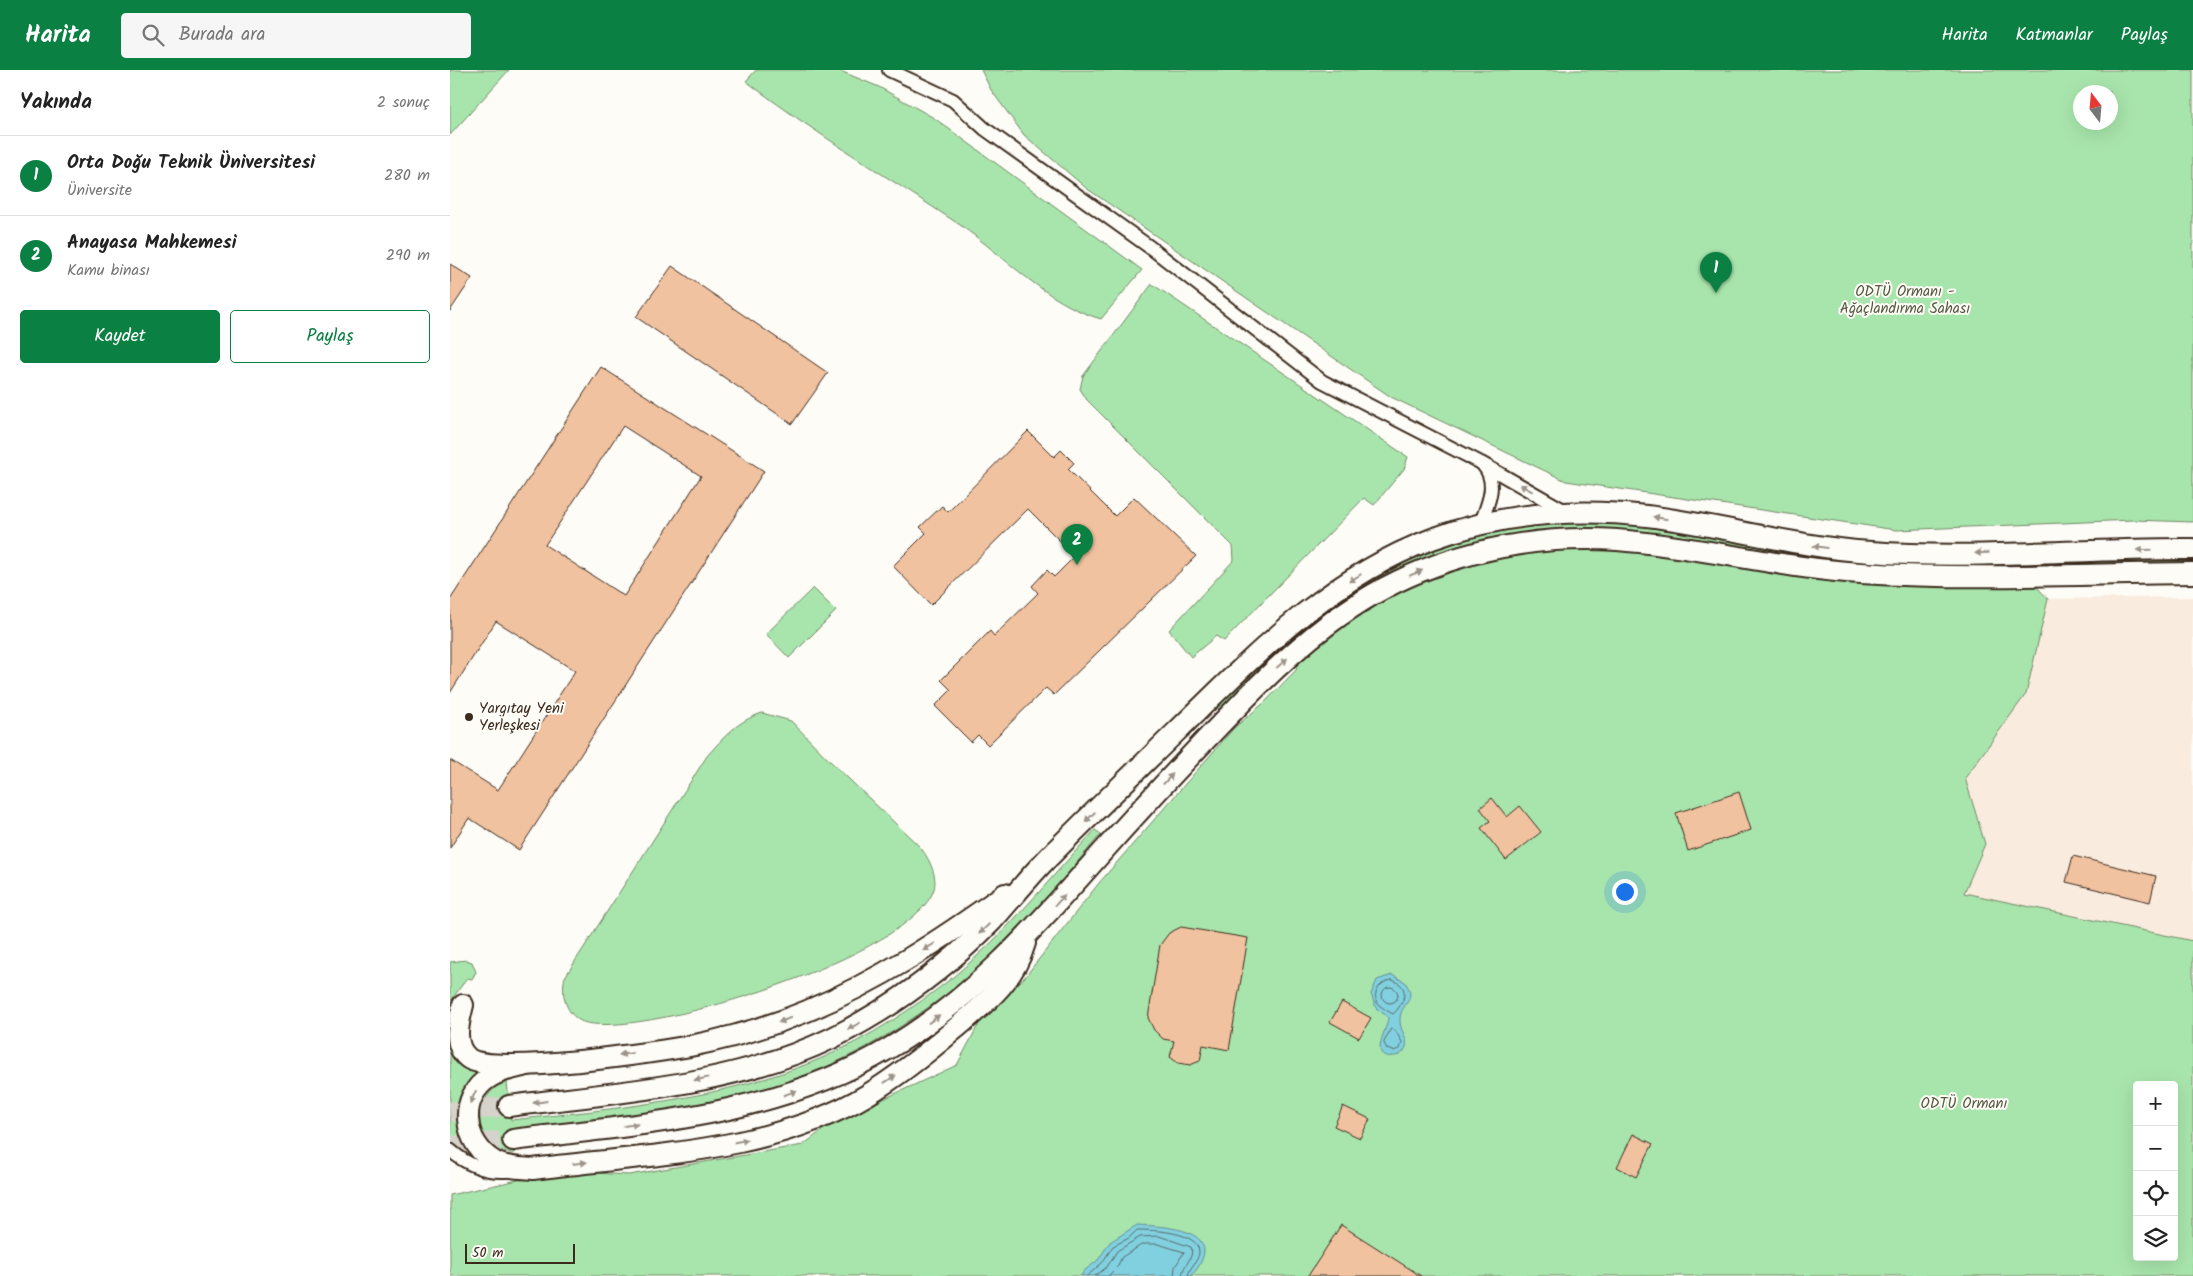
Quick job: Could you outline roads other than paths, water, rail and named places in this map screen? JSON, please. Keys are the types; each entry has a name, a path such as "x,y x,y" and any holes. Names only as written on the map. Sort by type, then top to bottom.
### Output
{"main road":[{"path":"510,1106 657,1086 724,1074 774,1061 831,1038 862,1022 929,978 989,924 1040,867 1274,636 1339,588 1396,555 1430,540 1480,525 1541,513 1568,512 1652,517 1804,545 1871,552 1924,554 2193,549"},
{"path":"513,1140 700,1115 785,1095 820,1082 888,1049 924,1026 970,991 1027,936 1223,721 1308,639 1375,594 1404,578 1438,565 1478,553 1528,543 1575,539 1616,540 1830,571 1932,577 2193,573"},
{"path":"1205,704 1223,721"},
{"path":"1027,936 1017,966 993,996 899,1074 866,1096 826,1115 752,1139 711,1147 533,1169 508,1167 488,1158 477,1145 467,1120 470,1101 482,1083 496,1073 527,1065 694,1045 770,1026 825,1003 898,967 978,914 1040,867"},
{"path":"463,1005 458,1040 467,1058 485,1064 527,1065"}],"street":[{"path":"889,70 953,100 985,128 1151,248 1322,381 1481,463 1568,512"},
{"path":"1480,525 1491,489 1488,471 1481,463"},
{"path":"450,1024 463,1005"},
{"path":"450,1150 469,1164 486,1171 533,1169"}],"water":[{"path":"1392,975 1405,982 1409,988 1409,998 1400,1018 1407,1043 1405,1049 1400,1054 1386,1056 1381,1053 1380,1048 1388,1017 1376,1008 1371,994 1377,980"},
{"path":"1137,1225 1177,1229 1188,1232 1196,1237 1202,1243 1204,1252 1201,1262 1191,1276 1081,1276 1084,1271 1098,1260 1110,1242"}],"tunnel":[{"path":"450,1112 509,1106"},
{"path":"450,1146 513,1140"}],"place":[{"name":"Orta Doğu Teknik Üniversitesi","path":"1716,293"},
{"name":"Anayasa Mahkemesi","path":"1077,565"},
{"name":"Yargıtay Yeni Yerleşkesi","path":"469,717"}],"park label":[{"name":"ODTÜ Ormanı - Ağaçlandırma Sahası","path":"1905,300"},
{"name":"ODTÜ Ormanı","path":"1964,1103"}]}
